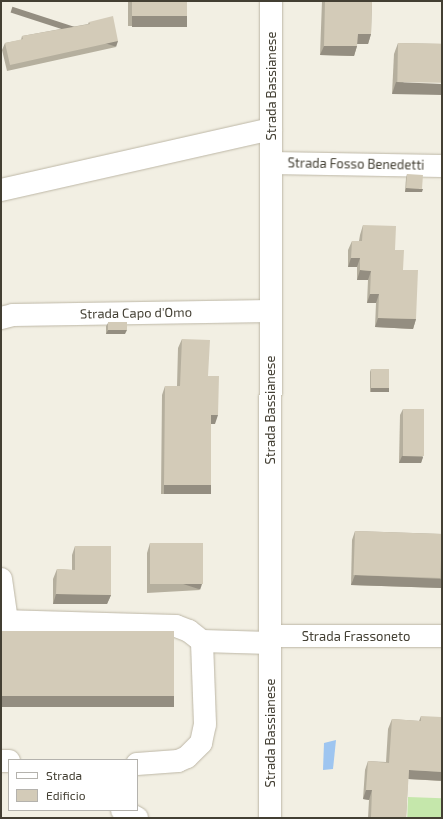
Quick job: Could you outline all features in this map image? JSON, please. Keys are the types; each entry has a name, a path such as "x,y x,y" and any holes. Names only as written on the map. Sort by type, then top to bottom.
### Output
{"street":[{"name":"Strada Bassianese","path":"270,818 271,1"},
{"path":"1,190 271,129"},
{"name":"Strada Fosso Benedetti","path":"271,163 442,166"},
{"name":"Strada Capo d'Omo","path":"1,318 13,315 270,311"},
{"path":"1,579 4,621 176,626 189,631 202,641 205,724 201,743 187,757 178,761 138,764"},
{"name":"Strada Frassoneto","path":"202,641 442,636"},
{"path":"124,811 137,818"}],"green space":[{"path":"408,797 442,798 441,818 407,818"}],"water":[{"path":"336,740 333,769 323,770 324,743"}],"building":[{"path":"132,1 187,1 187,16 132,16"},
{"path":"325,1 372,1 371,34 358,34 357,46 324,46"},
{"path":"113,16 118,41 10,65 5,43 23,39 22,36 90,24 89,22"},
{"path":"398,43 442,44 441,83 397,82"},
{"path":"407,174 423,175 422,189 406,188"},
{"path":"363,225 396,226 395,250 404,250 403,270 418,270 416,319 378,318 379,294 370,294 371,271 360,270 360,258 351,258 352,241 362,241"},
{"path":"108,322 127,322 127,330 108,330"},
{"path":"182,339 210,340 208,376 219,376 218,415 211,415 211,485 164,485 165,386 180,386"},
{"path":"371,369 389,369 389,388 371,388"},
{"path":"403,409 424,409 424,456 403,456"},
{"path":"355,531 442,534 440,578 353,575"},
{"path":"150,543 203,543 203,584 150,584"},
{"path":"75,546 111,546 111,595 56,594 57,569 75,570"},
{"path":"1,631 174,631 174,696 1,696"},
{"path":"421,716 441,717 442,772 409,770 406,818 371,817 372,790 366,790 368,761 389,763 392,719 421,721"}]}
